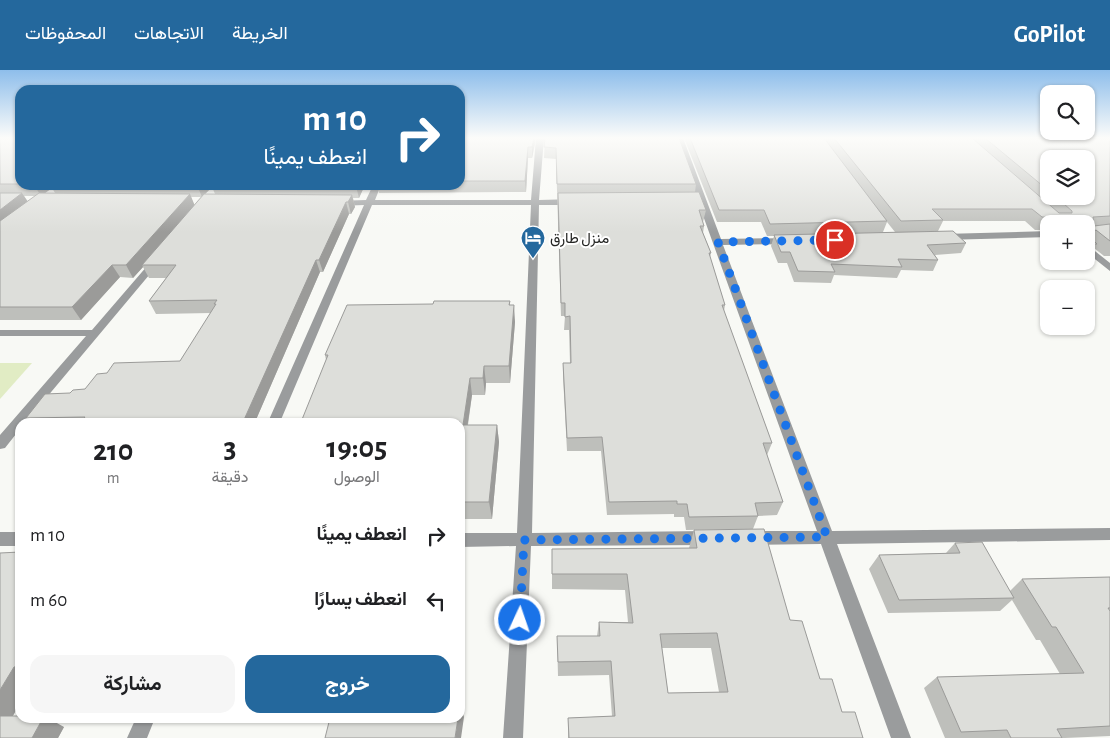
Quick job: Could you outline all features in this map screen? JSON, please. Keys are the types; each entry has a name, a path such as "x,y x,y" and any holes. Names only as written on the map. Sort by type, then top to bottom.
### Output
{"street":[{"path":"513,738 524,540 538,169"},
{"path":"688,169 697,199 718,242 901,738"},
{"path":"276,418 376,190"},
{"path":"332,203 584,202"},
{"path":"932,238 1040,234"},
{"path":"718,242 796,241"},
{"path":"22,418 167,248"},
{"path":"1095,255 1110,268"},
{"path":"0,333 96,332"},
{"path":"0,444 15,426"},
{"path":"739,538 1110,534"},
{"path":"465,540 719,538"},
{"path":"0,539 15,539"},
{"path":"137,738 144,723"}],"green space":[{"path":"0,363 32,363 0,399"}],"building":[{"path":"0,169 15,169 15,184 0,184"},
{"path":"465,169 526,169 525,181 465,181"},
{"path":"557,169 691,169 696,184 557,184"},
{"path":"703,169 848,169 887,221 770,224 764,210 719,210"},
{"path":"859,169 1008,169 1040,197 1040,205 1050,205 1059,213 1072,213 1065,205 1095,205 1095,169 1110,169 1110,216 1040,215 1032,209 932,209 943,220 901,221"},
{"path":"1023,169 1040,169 1040,184"},
{"path":"699,192 706,210 699,210 704,226 700,226 711,253 709,253 725,305 722,305 772,443 763,443 783,502 755,503 758,516 689,517 687,504 677,504 677,501 609,502 602,437 567,438 563,363 571,363 570,316 565,317 565,303 561,303 558,193"},
{"path":"0,193 22,193 0,210"},
{"path":"39,193 190,194 126,265 112,265 72,307 0,307 0,221"},
{"path":"204,194 352,195 348,202 346,202 319,260 316,260 245,418 26,418 45,394 70,393 73,390 85,389 97,374 107,373 114,363 180,361 217,300 149,301 176,265 142,265"},
{"path":"1110,224 1110,241 1096,230 1095,226"},
{"path":"953,231 966,243 927,245 938,260 898,259 902,267 831,264 835,272 798,271 790,252 781,252 774,235"},
{"path":"434,301 510,301 509,305 514,305 509,366 484,366 483,378 470,378 464,418 303,418 328,355 325,355 347,305 433,304"},
{"path":"465,425 497,425 489,502 465,502"},
{"path":"764,529 790,620 802,621 820,679 832,679 842,712 855,712 863,738 569,738 568,718 615,716 611,661 558,662 557,636 600,636 599,622 633,623 627,574 552,574 552,549 697,548 694,530","holes":["717,633 728,692 668,693 660,634"]},
{"path":"982,542 1014,598 899,600 879,555 960,553 955,543"},
{"path":"15,552 15,667 0,690 0,553"},
{"path":"1110,577 1110,608 1108,608 1110,611 1110,726 1057,729 1062,738 1011,738 1007,730 961,732 937,677 1084,673 1056,627 1052,627 1022,579"},
{"path":"0,716 15,716 15,723 40,723 32,738 0,738"},
{"path":"329,723 457,723 455,738 325,738"}],"place":[{"name":"منزل طارق","path":"533,259"}],"route":[{"path":"520,620 524,540 827,537 718,242 835,240"}]}
